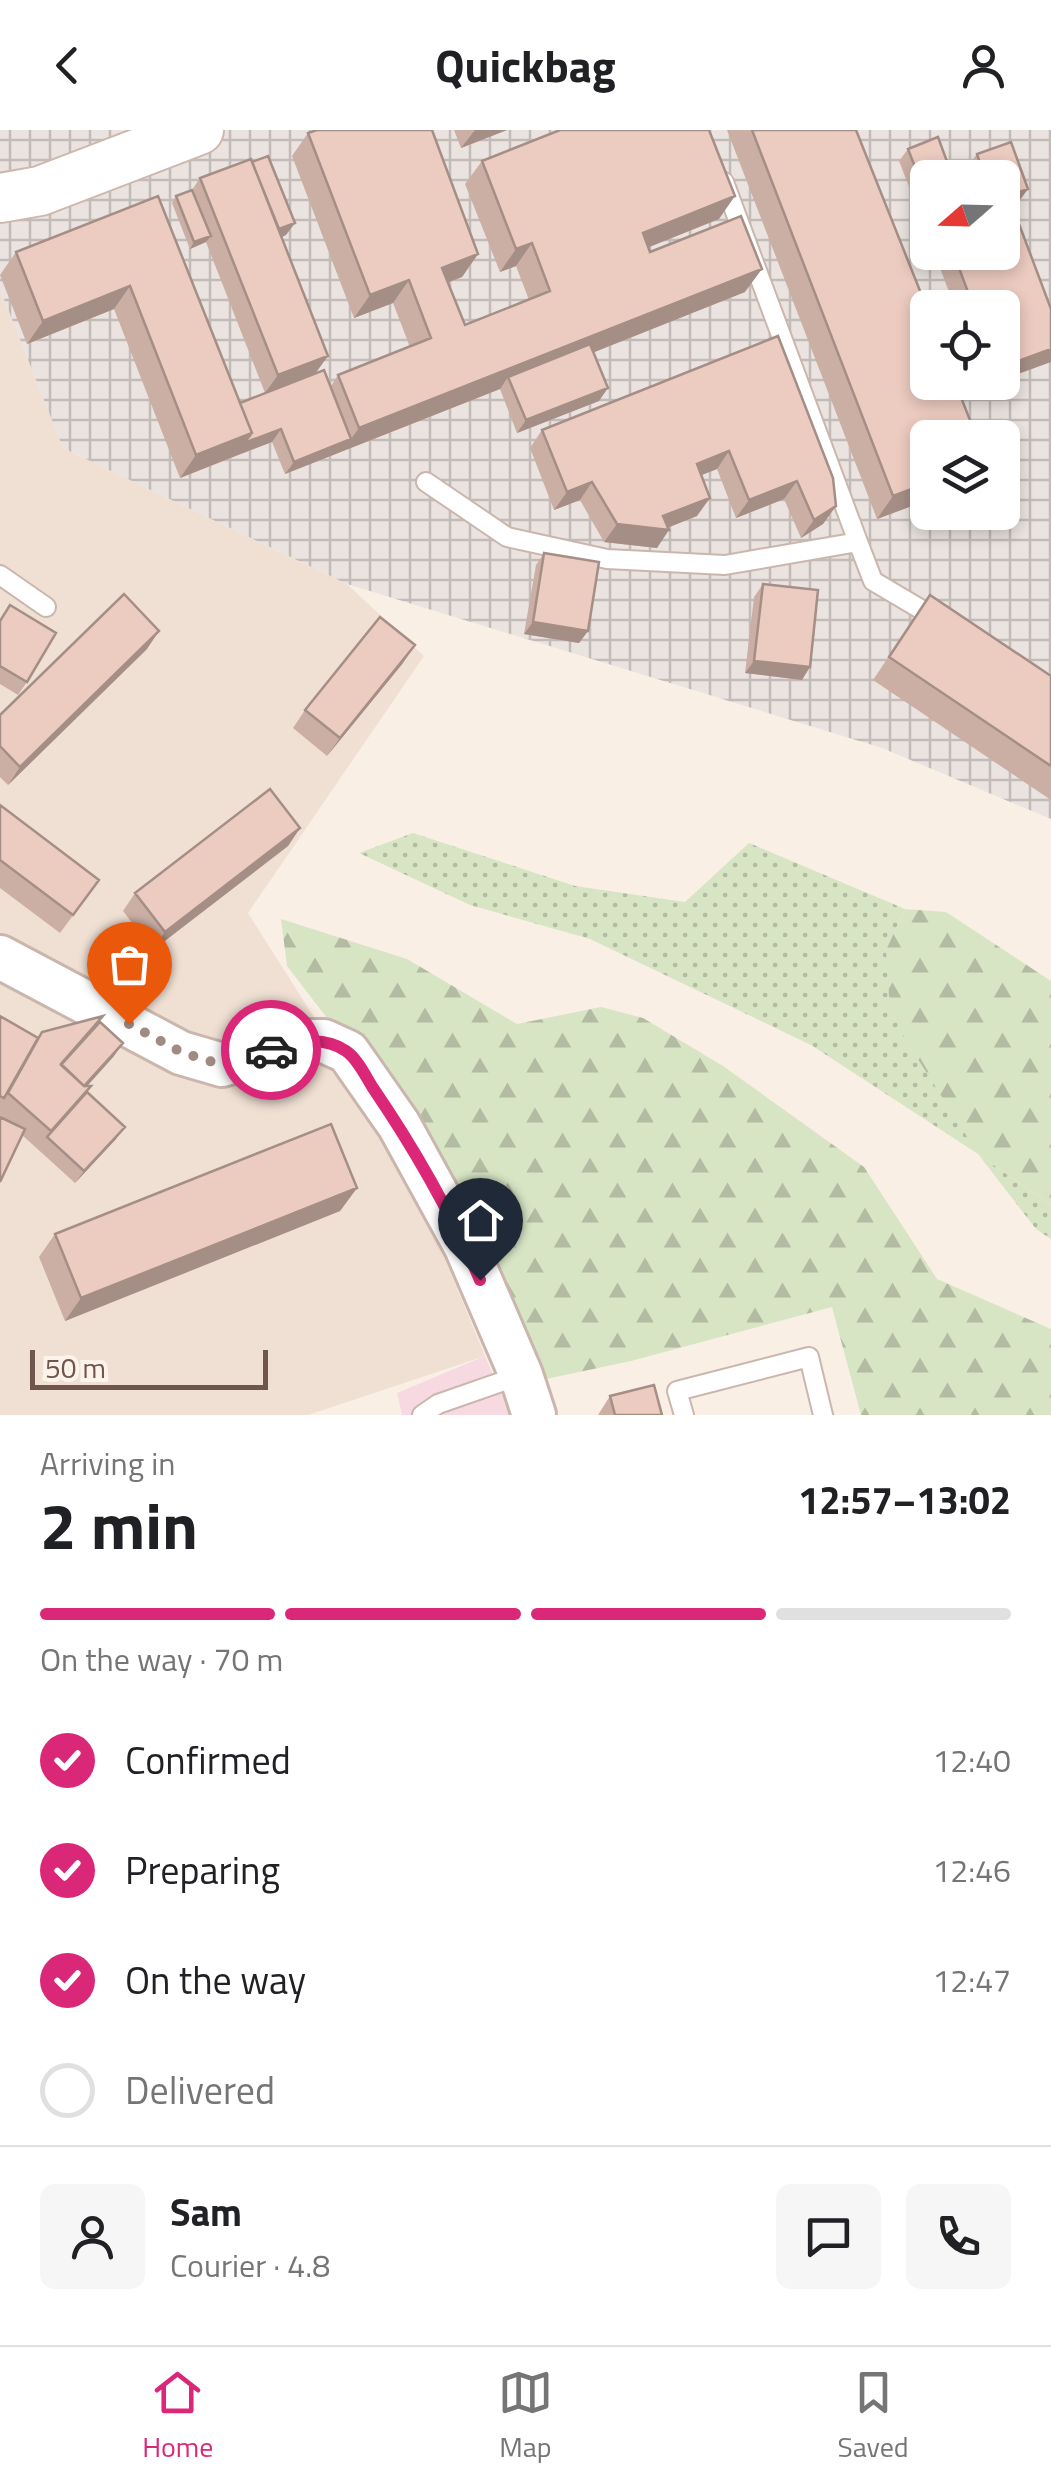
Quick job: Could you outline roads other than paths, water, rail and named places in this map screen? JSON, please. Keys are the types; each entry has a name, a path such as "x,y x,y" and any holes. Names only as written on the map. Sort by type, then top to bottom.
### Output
{"main road":[{"path":"0,198 40,191 199,130"}],"street":[{"path":"0,956 181,1052 222,1065 299,1042 324,1041 348,1052 398,1125 466,1248 527,1395"}],"lane":[{"path":"718,166 872,581 954,629"},
{"path":"426,482 507,537 608,559 724,565 858,542"},
{"path":"0,575 46,607"},
{"path":"684,1415 677,1391 808,1357 823,1415"},
{"path":"422,1415 438,1404 527,1395"}]}
